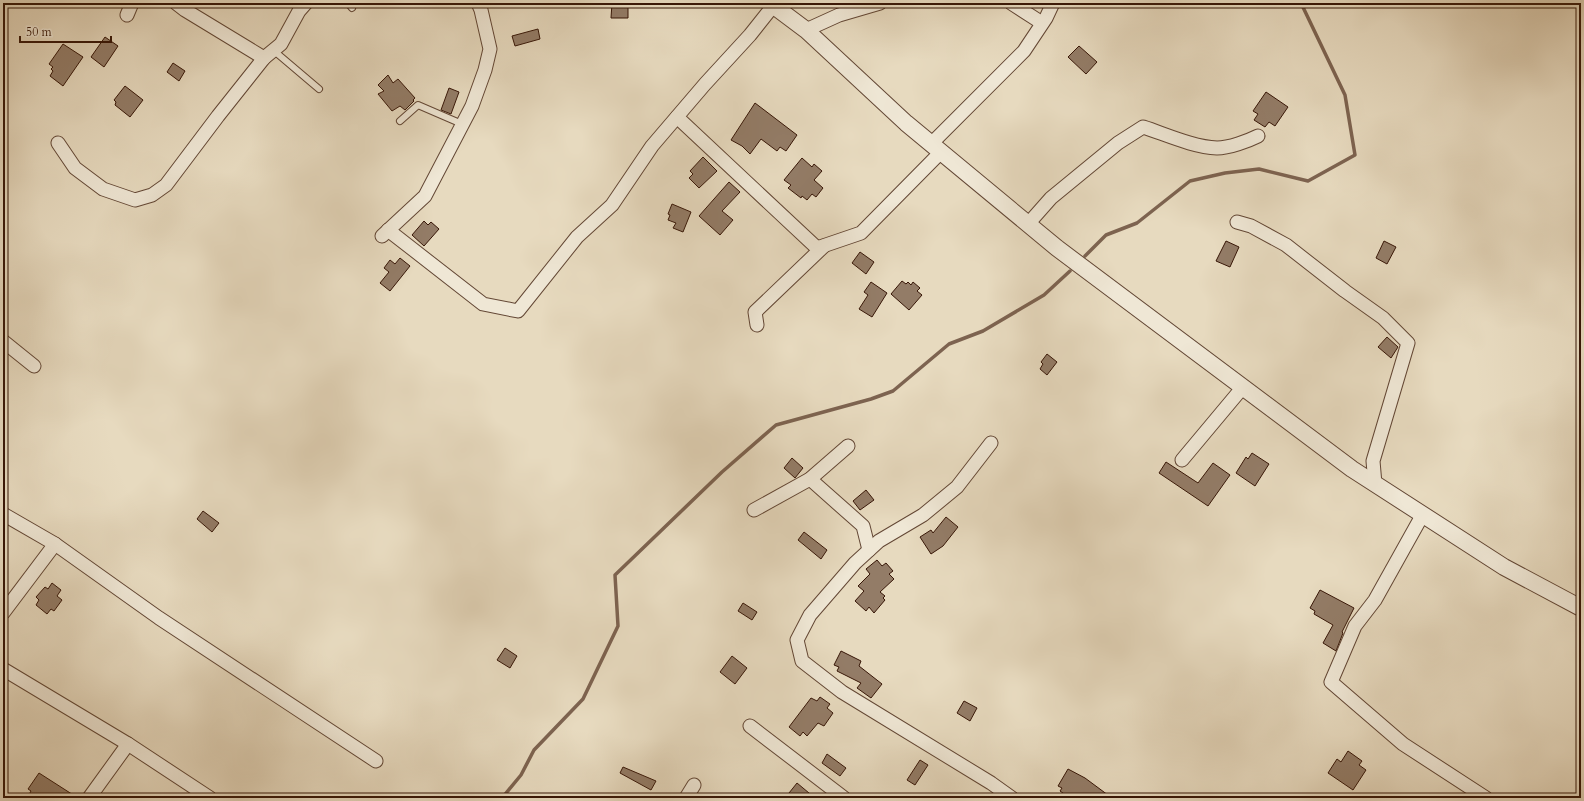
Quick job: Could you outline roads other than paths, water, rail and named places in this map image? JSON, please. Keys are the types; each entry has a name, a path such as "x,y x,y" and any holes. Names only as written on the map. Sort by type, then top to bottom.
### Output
{"street":[{"path":"127,15 132,3"},
{"path":"176,3 185,10 269,54"},
{"path":"58,142 75,168 103,189 135,200 152,195 166,185 218,116 269,54 281,44 299,11 306,3"},
{"path":"478,3 490,49 485,70 472,106 425,196 385,233 483,304 518,311 578,237 612,205 652,146 705,84 750,35 772,4 806,30 906,123 1028,224 1070,258 1242,387 1352,469 1375,484 1504,567 1581,608"},
{"path":"806,30 839,15 880,3"},
{"path":"1011,3 1042,23"},
{"path":"677,117 817,248 824,246 861,233 1024,51 1053,3"},
{"path":"1028,224 1051,198 1118,143 1142,127 1191,143 1218,148 1246,142 1258,136"},
{"path":"1237,222 1251,226 1286,244 1345,291 1383,318 1408,343 1373,461 1375,484"},
{"path":"757,325 755,312 824,246"},
{"path":"3,341 34,366"},
{"path":"1182,460 1242,387"},
{"path":"991,443 957,487 923,515 879,541 855,563 810,615 796,640 802,661 842,692 991,783 1012,798"},
{"path":"754,510 810,479 848,446"},
{"path":"810,479 863,526 869,550"},
{"path":"3,514 55,544 159,618 376,761"},
{"path":"1423,514 1375,600 1355,626 1331,682 1402,744 1486,798"},
{"path":"3,613 55,544"},
{"path":"3,669 128,744 210,798"},
{"path":"750,726 844,798"},
{"path":"89,798 128,744"},
{"path":"686,798 694,785"}],"lane":[{"path":"269,54 319,89"},
{"path":"400,121 418,105 462,124"}],"waterway":[{"path":"1085,256 1106,235 1137,223 1190,181 1225,173 1259,169 1308,181 1355,155 1345,95 1301,3"},
{"path":"502,798 521,775 534,750 583,699 618,626 615,575 722,472 776,425 871,399 893,391 949,344 983,331 1044,295 1070,271"}]}
